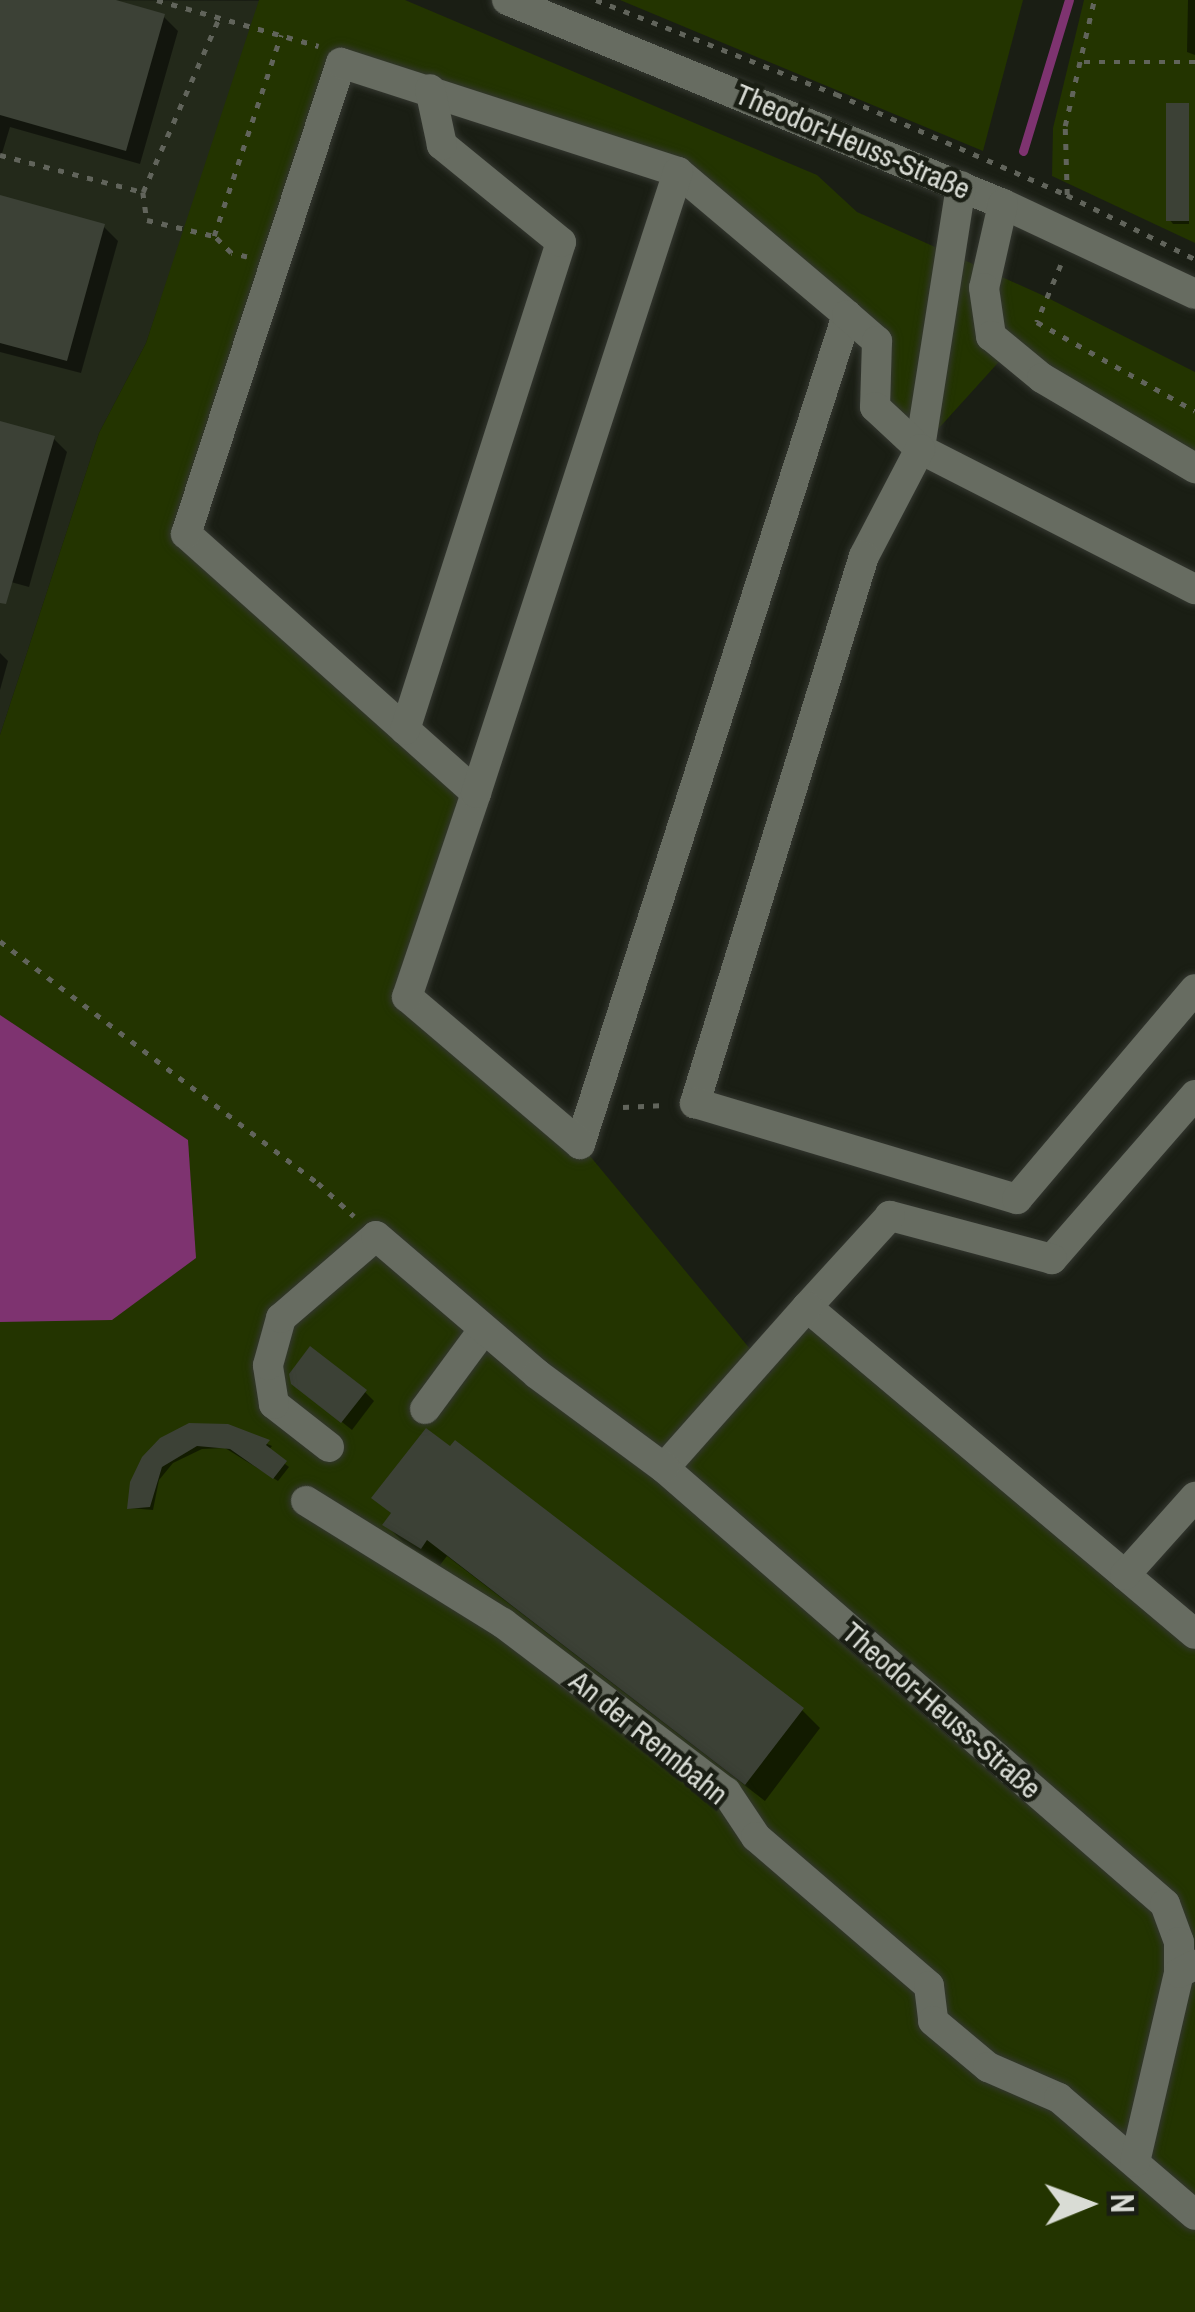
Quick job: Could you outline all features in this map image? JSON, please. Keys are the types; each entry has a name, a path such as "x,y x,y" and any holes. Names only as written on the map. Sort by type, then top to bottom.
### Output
{"street":[{"name":"Theodor-Heuss-Straße","path":"507,0 1004,204 1195,294"},
{"path":"476,793 185,535 341,63 678,172 877,341 874,407 920,449 1195,589"},
{"path":"405,730 561,242 442,145 430,89"},
{"path":"678,172 407,997 580,1144 847,315"},
{"path":"961,186 920,449 864,556 695,1103 1017,1199 1195,989"},
{"path":"1004,204 984,288 991,336 1042,378 1195,468"},
{"path":"890,1216 1052,1259 1195,1095"},
{"path":"664,1468 890,1216 888,1160"},
{"name":"Theodor-Heuss-Straße","path":"376,1236 484,1329 664,1468 1165,1904 1187,1969"},
{"path":"329,1448 274,1404 268,1365 281,1318 376,1236"},
{"path":"807,1306 1193,1627"},
{"path":"424,1409 484,1329"},
{"path":"1125,1575 1195,1497"},
{"name":"An der Rennbahn","path":"306,1501 502,1623 726,1792 756,1837 928,1986 933,2021 988,2066 1059,2098 1195,2215"},
{"path":"1135,2162 1187,1969"}],"path":[{"path":"157,0 323,48 341,63"},
{"path":"596,0 836,94 1067,195 1195,259"},
{"path":"1067,195 1065,126 1084,62 1094,0"},
{"path":"219,18 143,192 147,220 214,236 231,253 274,265"},
{"path":"214,236 281,35"},
{"path":"1084,62 1195,62"},
{"path":"0,154 143,192"},
{"path":"1088,205 1036,322 1195,411"},
{"path":"0,941 319,1183 376,1236"},
{"path":"591,1109 695,1103"}],"shaded area":[{"path":"0,0 262,1 146,343 99,433 0,735"},
{"path":"0,1015 188,1140 196,1258 112,1320 0,1322"}],"green space":[{"path":"259,0 405,0 817,175 857,212 1042,295 1195,372 1195,468 1006,354 920,449 875,407 877,341 678,172 342,63 186,534 476,793 407,997 580,1144 770,1373 807,1307 1195,1634 1195,2312 0,2312 0,735 99,433 146,343"},
{"path":"620,0 1023,0 983,151"},
{"path":"1084,0 1195,0 1195,243 1052,176 1053,128"}],"building":[{"path":"0,0 116,0 165,14 126,151 0,115"},
{"path":"1166,103 1189,103 1189,221 1166,221"},
{"path":"0,195 105,224 67,361 0,343"},
{"path":"0,421 55,436 6,604 0,603"},
{"path":"310,1346 367,1390 341,1423 291,1384 289,1374"},
{"path":"189,1423 228,1424 270,1440 266,1445 287,1461 273,1479 230,1449 197,1446 162,1467 150,1507 127,1509 130,1482 142,1457 160,1438"},
{"path":"426,1428 450,1446 455,1440 804,1708 745,1785 427,1540 421,1549 382,1525 391,1513 371,1498"}],"waterway":[{"path":"1023,151 1069,0"}]}
